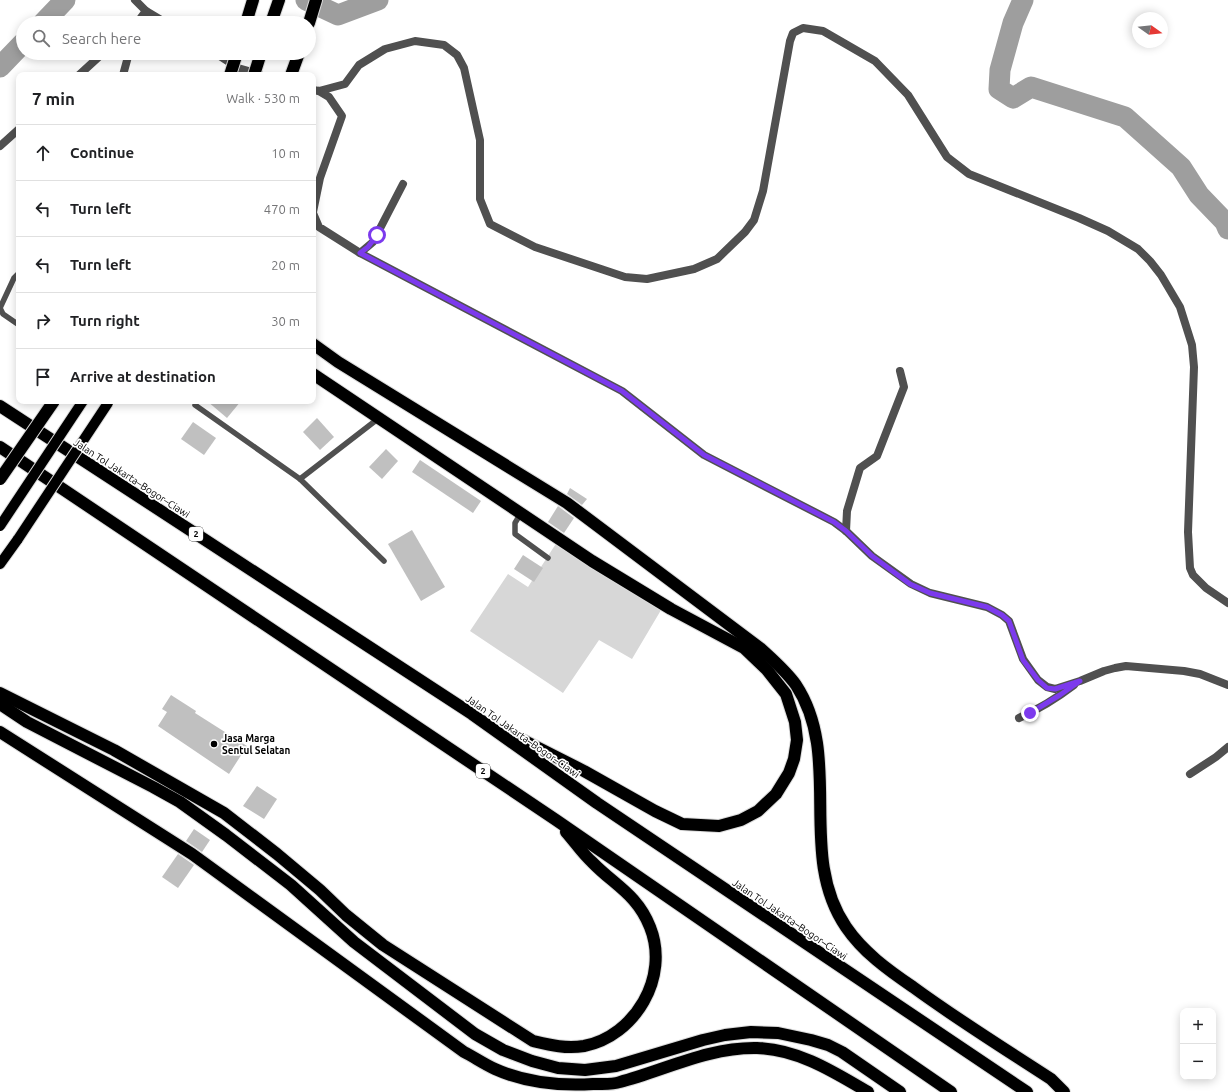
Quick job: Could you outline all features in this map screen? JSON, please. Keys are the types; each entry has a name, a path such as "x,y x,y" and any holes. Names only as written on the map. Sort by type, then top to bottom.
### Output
{"highway":[{"path":"248,16 253,0"},
{"path":"273,16 279,0"},
{"path":"311,16 316,0"},
{"path":"231,72 235,60"},
{"path":"255,72 259,60"},
{"path":"292,72 296,60"},
{"path":"316,347 567,503 760,648 782,668 796,685 807,706 815,730 819,756 821,855 832,902 846,927 862,947 889,970 946,1012 1051,1079 1064,1092"},
{"path":"316,376 592,561 658,601 744,648 767,670 786,694 795,722 796,740 794,759 789,772 776,794 758,811 741,820 719,826 682,824 655,811 584,771 472,714"},
{"path":"0,479 52,404"},
{"name":"Jalan Tol Jakarta–Bogor–Ciawi","path":"0,406 472,714 597,804 1027,1092"},
{"name":"2","path":"0,447 556,820 951,1092"},
{"path":"0,693 114,750 224,813 320,890 346,915 383,945 533,1041 556,1047 583,1046 595,1043 608,1037 623,1028 635,1015 646,999 652,982 656,959 650,927 638,906 624,890 592,863 556,820"},
{"path":"0,704 27,722 180,802 291,884 354,942 475,1034 503,1050 532,1061 558,1068 585,1070 616,1066 703,1040 726,1035 751,1032 778,1033 828,1045 842,1052 900,1092"},
{"path":"0,732 192,854 464,1052 495,1069 527,1080 556,1084 584,1085 618,1083 705,1055 733,1048 758,1048 783,1051 811,1060 868,1092"}],"main road":[{"path":"0,526 81,404"},
{"path":"0,564 108,404"}],"street":[{"path":"135,0 146,11 154,16"},
{"path":"142,16 146,11"},
{"path":"316,90 345,84 359,65 385,49 415,41 444,45 457,55 464,68 480,140 480,199 490,224 535,246 625,277 647,279 694,269 717,259 750,226 754,220 763,191 790,41 793,33 803,28 823,31 875,61 908,95 948,157 969,174 1108,231 1138,249 1161,275 1180,307 1192,345 1194,367 1188,532 1190,568 1193,575 1206,588 1228,603"},
{"path":"82,72 95,60"},
{"path":"123,72 126,60"},
{"path":"226,60 238,68 251,72"},
{"path":"316,90 329,97 342,116 320,178 316,197"},
{"path":"0,146 16,132"},
{"path":"360,253 373,242 403,184"},
{"path":"316,220 319,227 360,253 622,391 704,455 834,522 846,531 872,556 910,584 930,593 987,607 1002,615 1009,621 1023,660 1038,680 1047,688 1055,689 1115,668 1126,666 1184,670 1200,674 1228,685"},
{"path":"846,531 847,511 860,468 877,456 904,387 900,371"},
{"path":"1019,718 1060,695 1080,681"},
{"path":"1190,774 1216,757 1228,746"}],"lane":[{"path":"16,276 1,303 0,308 3,314 16,323"},
{"path":"195,406 300,479 384,561"},
{"path":"300,479 379,418"},
{"path":"521,513 515,523 515,534 548,558"}],"shaded area":[{"path":"559,539 664,605 632,659 599,640 563,693 470,631 508,574 528,587"}],"building":[{"path":"211,404 239,404 227,418"},
{"path":"317,418 334,437 320,450 303,432"},
{"path":"193,422 216,438 204,455 181,439"},
{"path":"386,449 398,461 382,479 369,467"},
{"path":"420,460 481,501 473,513 412,472"},
{"path":"570,488 587,499 582,505 567,494"},
{"path":"558,506 574,518 564,533 548,522"},
{"path":"412,530 445,587 421,601 388,544"},
{"path":"523,555 543,568 534,582 514,569"},
{"path":"171,695 196,711 195,713 247,746 229,774 158,726 167,712 162,709"},
{"path":"257,786 277,799 264,819 243,806"},
{"path":"194,829 210,840 202,852 186,841"},
{"path":"178,854 194,865 178,888 162,877"}],"waterway":[{"path":"50,16 65,0"},
{"path":"306,0 338,15 378,0"},
{"path":"1023,0 1013,23 1000,70 999,89 1013,98 1031,87 1125,117 1181,167 1199,195 1225,222 1228,229"},
{"path":"0,67 16,50"}],"place":[{"name":"Jasa Marga Sentul Selatan","path":"214,744"}],"route":[{"path":"377,235 373,242 360,253 622,391 704,455 834,522 846,531 872,556 910,584 940,596 987,607 1002,615 1009,621 1023,660 1038,680 1047,688 1055,689 1080,681 1030,713"}]}
